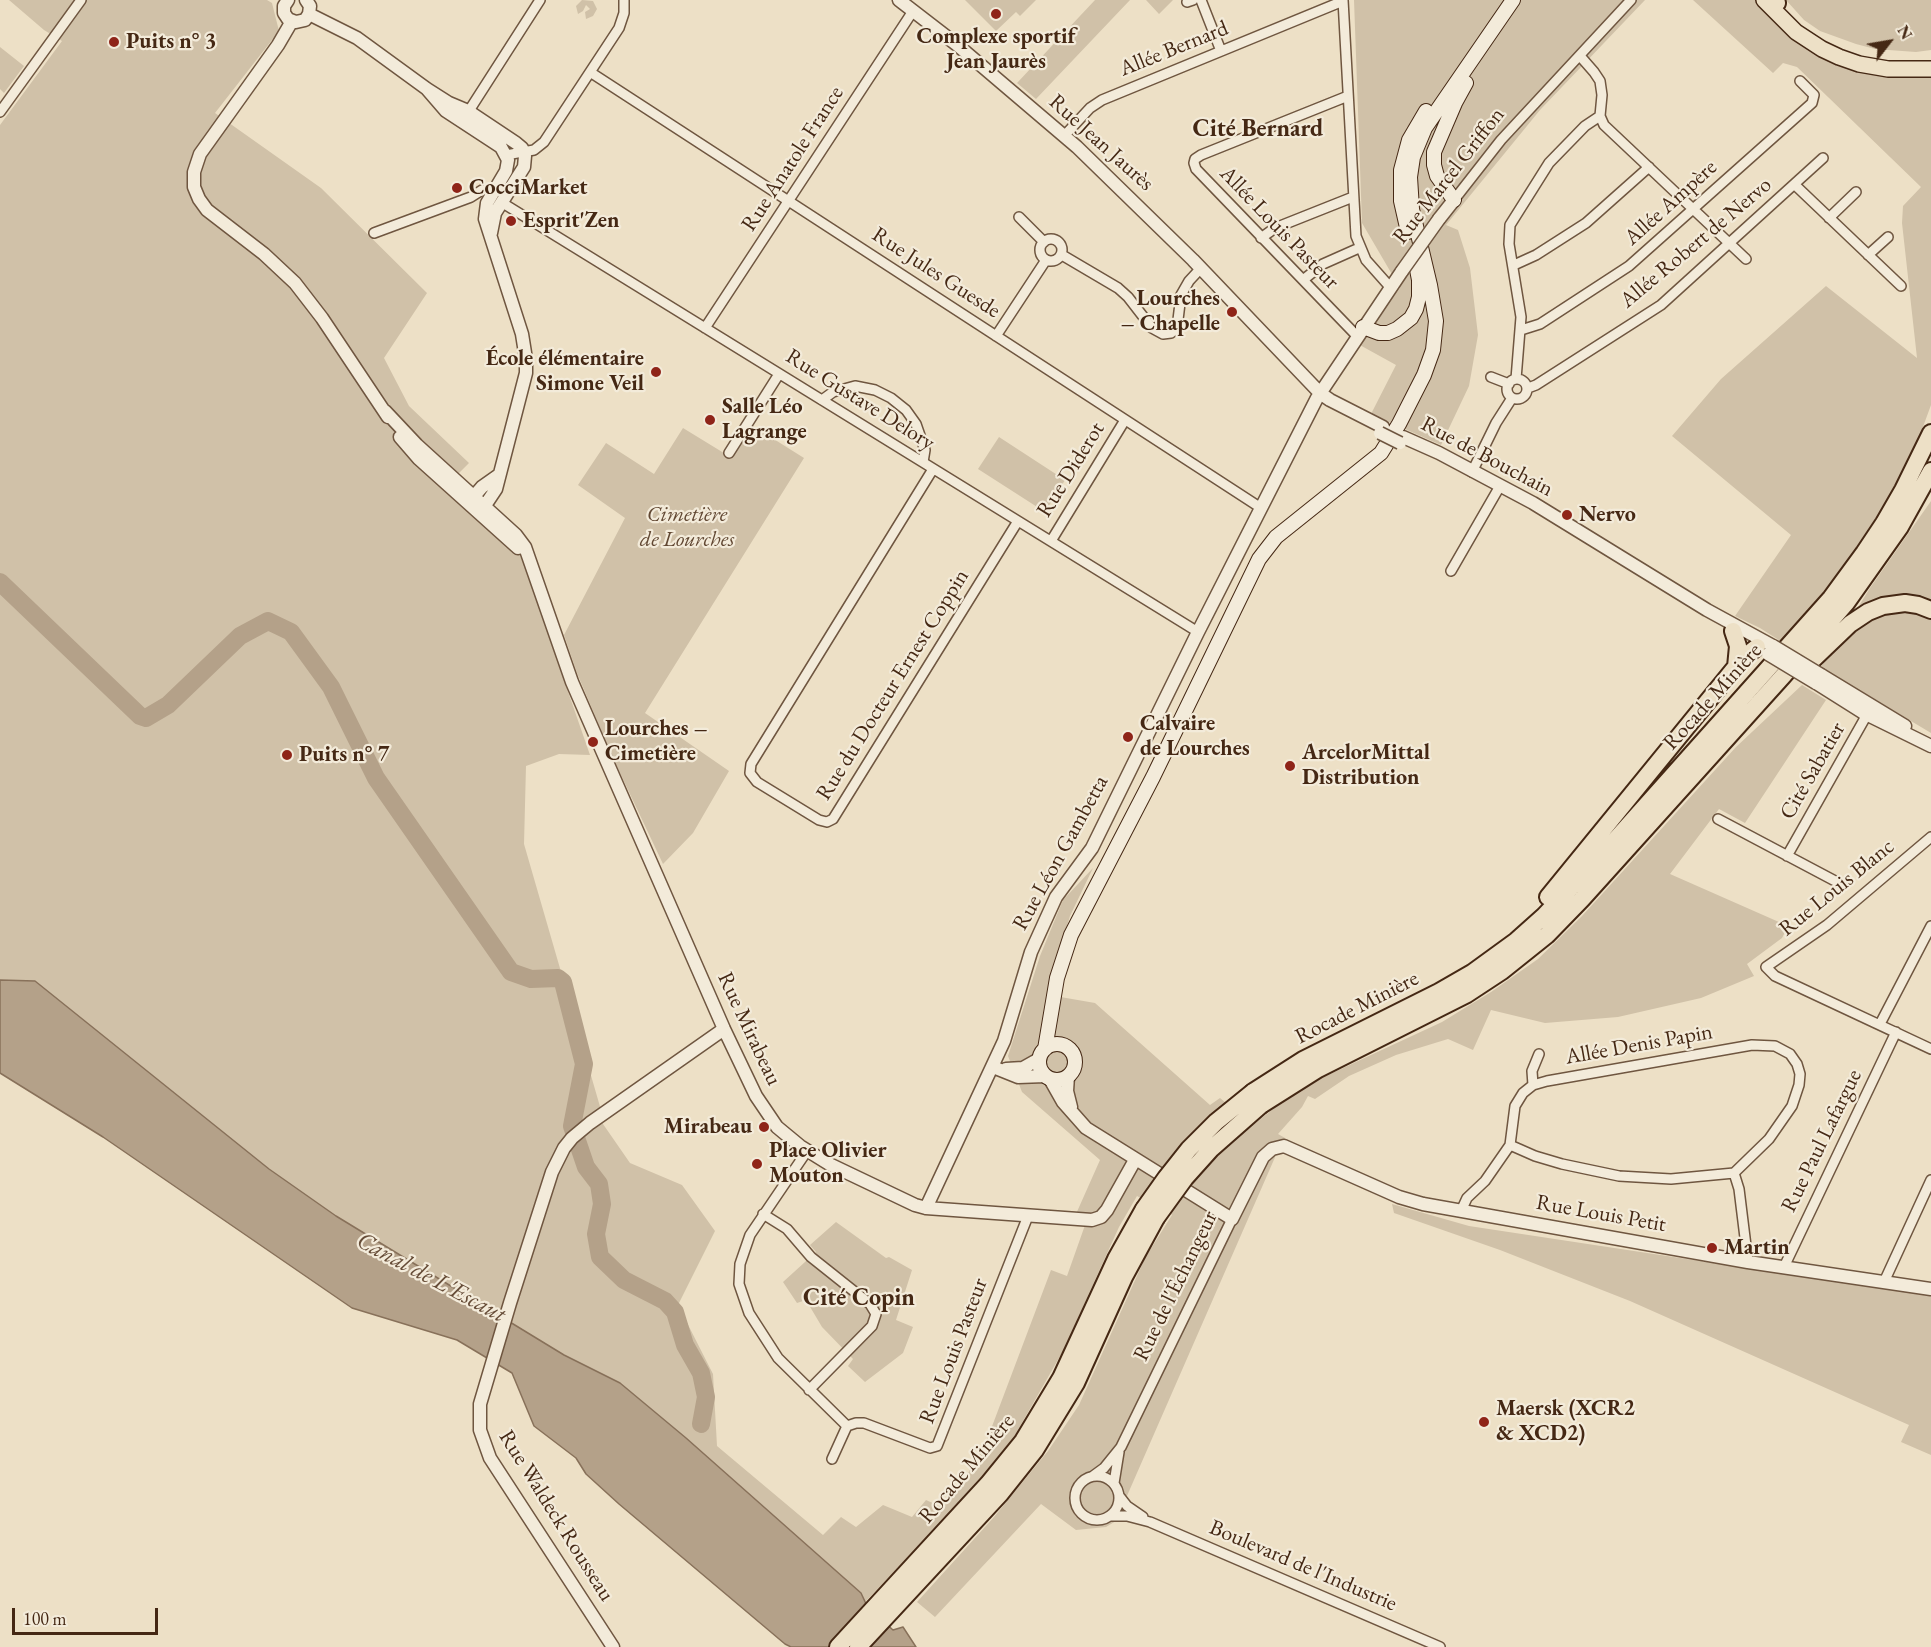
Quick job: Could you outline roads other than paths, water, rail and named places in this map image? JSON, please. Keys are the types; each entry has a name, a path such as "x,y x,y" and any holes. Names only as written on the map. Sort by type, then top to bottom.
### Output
{"highway":[{"name":"Rocade Minière","path":"1257,1099 1313,1055 1439,992 1486,964 1544,916 1794,641 1830,598 1864,553 1903,490 1931,433"},
{"name":"Rocade Minière","path":"858,1647 1034,1425 1061,1378 1116,1259 1150,1214 1171,1170 1196,1142 1230,1110 1310,1074 1461,998 1525,954 1577,904 1811,645 1869,573 1907,516 1931,471"},
{"path":"1755,706 1772,700 1838,634 1862,615 1897,603 1912,603 1931,610"},
{"path":"1733,631 1738,646 1736,667"},
{"path":"1439,992 1512,934 1536,911 1748,653 1768,648"},
{"name":"Rocade Minière","path":"838,1647 914,1576"}],"main road":[{"path":"1773,1 1810,32 1844,51 1887,61 1931,61"},
{"path":"1773,1 1796,32 1822,50 1859,64 1888,69 1931,69"},
{"path":"1054,1000 1057,1026 1074,1059 1074,1068 1068,1076 1058,1080 1048,1077 1040,1067 1060,969 1071,935 1154,777 1259,559 1276,537 1381,453 1424,375 1433,350 1436,321 1412,209 1410,189 1412,166 1425,128 1510,3"},
{"path":"1454,200 1437,176 1434,152 1458,97 1510,3"},
{"path":"1360,332 1388,333 1407,322 1416,309 1419,280 1401,201 1401,170 1404,155 1413,131 1430,105 1473,57"},
{"path":"1042,1054 1055,1045 1066,1047"}],"street":[{"path":"0,112 81,0"},
{"path":"285,1 284,13 292,21 303,21 309,14 310,6 306,0"},
{"path":"465,116 540,0"},
{"path":"506,155 534,150 544,142 621,23 624,0"},
{"name":"Rue Jean Jaurès","path":"899,0 956,44 1064,136 1131,198 1202,268 1262,332 1289,369 1318,396"},
{"path":"1201,0 1221,51"},
{"name":"Rue Marcel Griffon","path":"1318,396 1439,219 1501,140 1631,0"},
{"path":"1343,1 1355,231 1359,248 1375,272 1390,288"},
{"name":"Allée Bernard","path":"1064,136 1097,102 1343,1"},
{"name":"Rue Anatole France","path":"705,328 913,11"},
{"path":"309,14 357,38 449,103 501,147 506,155 507,168 491,196 485,213 491,239 522,334 526,359 524,385 494,493 482,510"},
{"name":"Rue Mirabeau","path":"292,21 278,45 200,154 194,172 194,187 199,199 207,210 264,254 295,283 322,318 385,411 482,510 530,563 572,682 724,1029 767,1115 782,1132 807,1151 875,1186 926,1208 1097,1219 1107,1210 1135,1160"},
{"path":"1580,56 1600,81 1602,95 1600,116 1604,124 1746,259"},
{"name":"Rue Jules Guesde","path":"590,72 1261,508"},
{"name":"Allée Ampère","path":"1521,330 1540,324 1624,270 1812,103 1815,98 1812,92 1800,81"},
{"name":"Allée Louis Pasteur","path":"1348,96 1201,155 1194,161 1196,170 1261,238 1360,332"},
{"path":"374,232 471,197 491,196 524,167 526,160 524,152 516,142 465,116"},
{"path":"1491,377 1512,381 1522,380 1528,388 1523,397 1519,399 1512,398 1508,392 1512,381 1521,330 1520,302 1509,238 1510,225 1554,158 1584,126 1600,116"},
{"name":"Allée Robert de Nervo","path":"1528,388 1540,383 1655,310 1824,158"},
{"path":"1514,266 1536,255 1586,223 1649,167"},
{"path":"1794,185 1901,286"},
{"path":"1829,218 1856,192"},
{"name":"Rue Gustave Delory","path":"491,196 1197,632"},
{"path":"1261,238 1275,228 1353,197"},
{"path":"1018,217 1044,242"},
{"path":"1868,255 1888,237"},
{"path":"1051,239 1058,242 1063,249 1062,255 1054,262 1046,260 1040,253 1040,248 1044,242 1051,239"},
{"path":"1303,280 1323,264 1359,248"},
{"path":"1062,255 1118,288 1152,328 1163,334 1171,333 1177,328 1181,295 1189,281 1202,268"},
{"path":"996,336 1046,260"},
{"path":"729,453 779,374"},
{"path":"822,400 833,392 855,386 875,390 891,398 906,410 916,424 924,450 923,462"},
{"name":"Rue de Bouchain","path":"1318,396 1333,402 1381,430 1439,453 1500,486 1563,521 1707,610"},
{"name":"Rue Léon Gambetta","path":"926,1208 993,1067 1008,1031 1034,945 1059,891 1092,848 1197,632 1318,396"},
{"path":"1472,472 1499,417 1512,398"},
{"name":"Rue Diderot","path":"1051,541 1125,420"},
{"name":"Rue du Docteur Ernest Coppin","path":"933,469 750,766 751,777 757,782 819,820 827,822 836,816 1018,521"},
{"path":"471,500 482,487 499,475"},
{"path":"1451,571 1500,486"},
{"path":"1707,610 1733,631 1768,648"},
{"path":"1707,610 1870,711 1931,744"},
{"name":"Cité Sabatier","path":"1787,856 1870,711"},
{"name":"Cité Sabatier","path":"1718,819 1838,882"},
{"name":"Rue Louis Blanc","path":"1880,1024 1775,976 1766,967 1827,924 1931,837"},
{"path":"1931,926 1880,1024 1931,1048"},
{"name":"Rue Waldeck Rousseau","path":"613,1647 486,1451 481,1437 478,1415 486,1380 552,1172 567,1143 583,1128 724,1029"},
{"name":"Rue Paul Lafargue","path":"1784,1267 1896,1032"},
{"name":"Allée Denis Papin","path":"1533,1085 1752,1045 1774,1046 1790,1054 1797,1064 1800,1080 1792,1106 1779,1127 1734,1173"},
{"path":"993,1067 1019,1069 1042,1054"},
{"path":"1461,1211 1467,1198 1485,1180 1510,1145 1517,1101 1533,1085 1532,1071 1539,1054"},
{"path":"993,1067 1018,1077 1048,1077 1063,1102 1092,1133 1232,1219"},
{"path":"1068,1076 1068,1099 1077,1119"},
{"path":"1510,1145 1562,1164 1619,1176 1671,1179 1734,1173 1739,1189 1749,1262"},
{"name":"Rue Louis Petit","path":"1274,1148 1287,1146 1407,1200 1749,1262 1931,1289"},
{"name":"Rue de l'Échangeur","path":"1114,1483 1116,1463 1121,1447 1261,1160 1267,1152 1274,1148"},
{"path":"807,1151 750,1235 743,1254 739,1277 742,1298 768,1345 784,1365 848,1426 832,1459"},
{"path":"1884,1282 1931,1180"},
{"path":"763,1214 788,1229 811,1257 870,1304 876,1314 872,1326 809,1390"},
{"name":"Rue Louis Pasteur","path":"848,1426 864,1423 930,1448 937,1446 1028,1216"},
{"name":"Rue de l'Échangeur","path":"1093,1476 1104,1468 1121,1447"},
{"path":"1093,1476 1103,1476 1114,1483 1120,1497 1118,1508 1110,1516 1100,1520 1085,1517 1078,1509 1075,1498 1078,1487 1093,1476"},
{"name":"Boulevard de l'Industrie","path":"1120,1497 1130,1508 1150,1522"},
{"name":"Boulevard de l'Industrie","path":"1110,1516 1127,1516 1150,1522 1440,1647"}],"water":[{"name":"Canal de L'Escaut","path":"0,980 35,981 269,1169 336,1216 564,1355 620,1383 686,1438 861,1593 867,1606 893,1630 903,1627 916,1647 791,1647 785,1644 619,1504 586,1474 576,1458 534,1426 512,1373 457,1340 352,1308 103,1137 0,1073"}],"waterway":[{"path":"0,582 140,716 146,718 168,705 240,636 268,621 291,632 331,687 376,778 511,972 531,979 558,978 563,982 584,1064 572,1126 586,1167 599,1184 602,1204 596,1234 600,1257 624,1280 665,1301 675,1312 685,1345 701,1373 706,1397 701,1424"}],"place":[{"name":"Complexe sportif Jean Jaurès","path":"996,14"},
{"name":"Puits n° 3","path":"114,42"},
{"name":"CocciMarket","path":"457,188"},
{"name":"Esprit'Zen","path":"511,221"},
{"name":"Lourches – Chapelle","path":"1232,312"},
{"name":"École élémentaire Simone Veil","path":"656,372"},
{"name":"Salle Léo Lagrange","path":"710,420"},
{"name":"Nervo","path":"1567,515"},
{"name":"Calvaire de Lourches","path":"1128,737"},
{"name":"Lourches – Cimetière","path":"593,742"},
{"name":"Puits n° 7","path":"287,755"},
{"name":"ArcelorMittal Distribution","path":"1290,766"},
{"name":"Mirabeau","path":"764,1127"},
{"name":"Place Olivier Mouton","path":"757,1164"},
{"name":"Martin","path":"1712,1248"},
{"name":"Maersk (XCR2 & XCD2)","path":"1484,1422"}],"district":[{"name":"Cité Bernard","path":"1258,129"},
{"name":"Cité Copin","path":"859,1298"}],"park label":[{"name":"Cimetière de Lourches","path":"687,528"}]}
